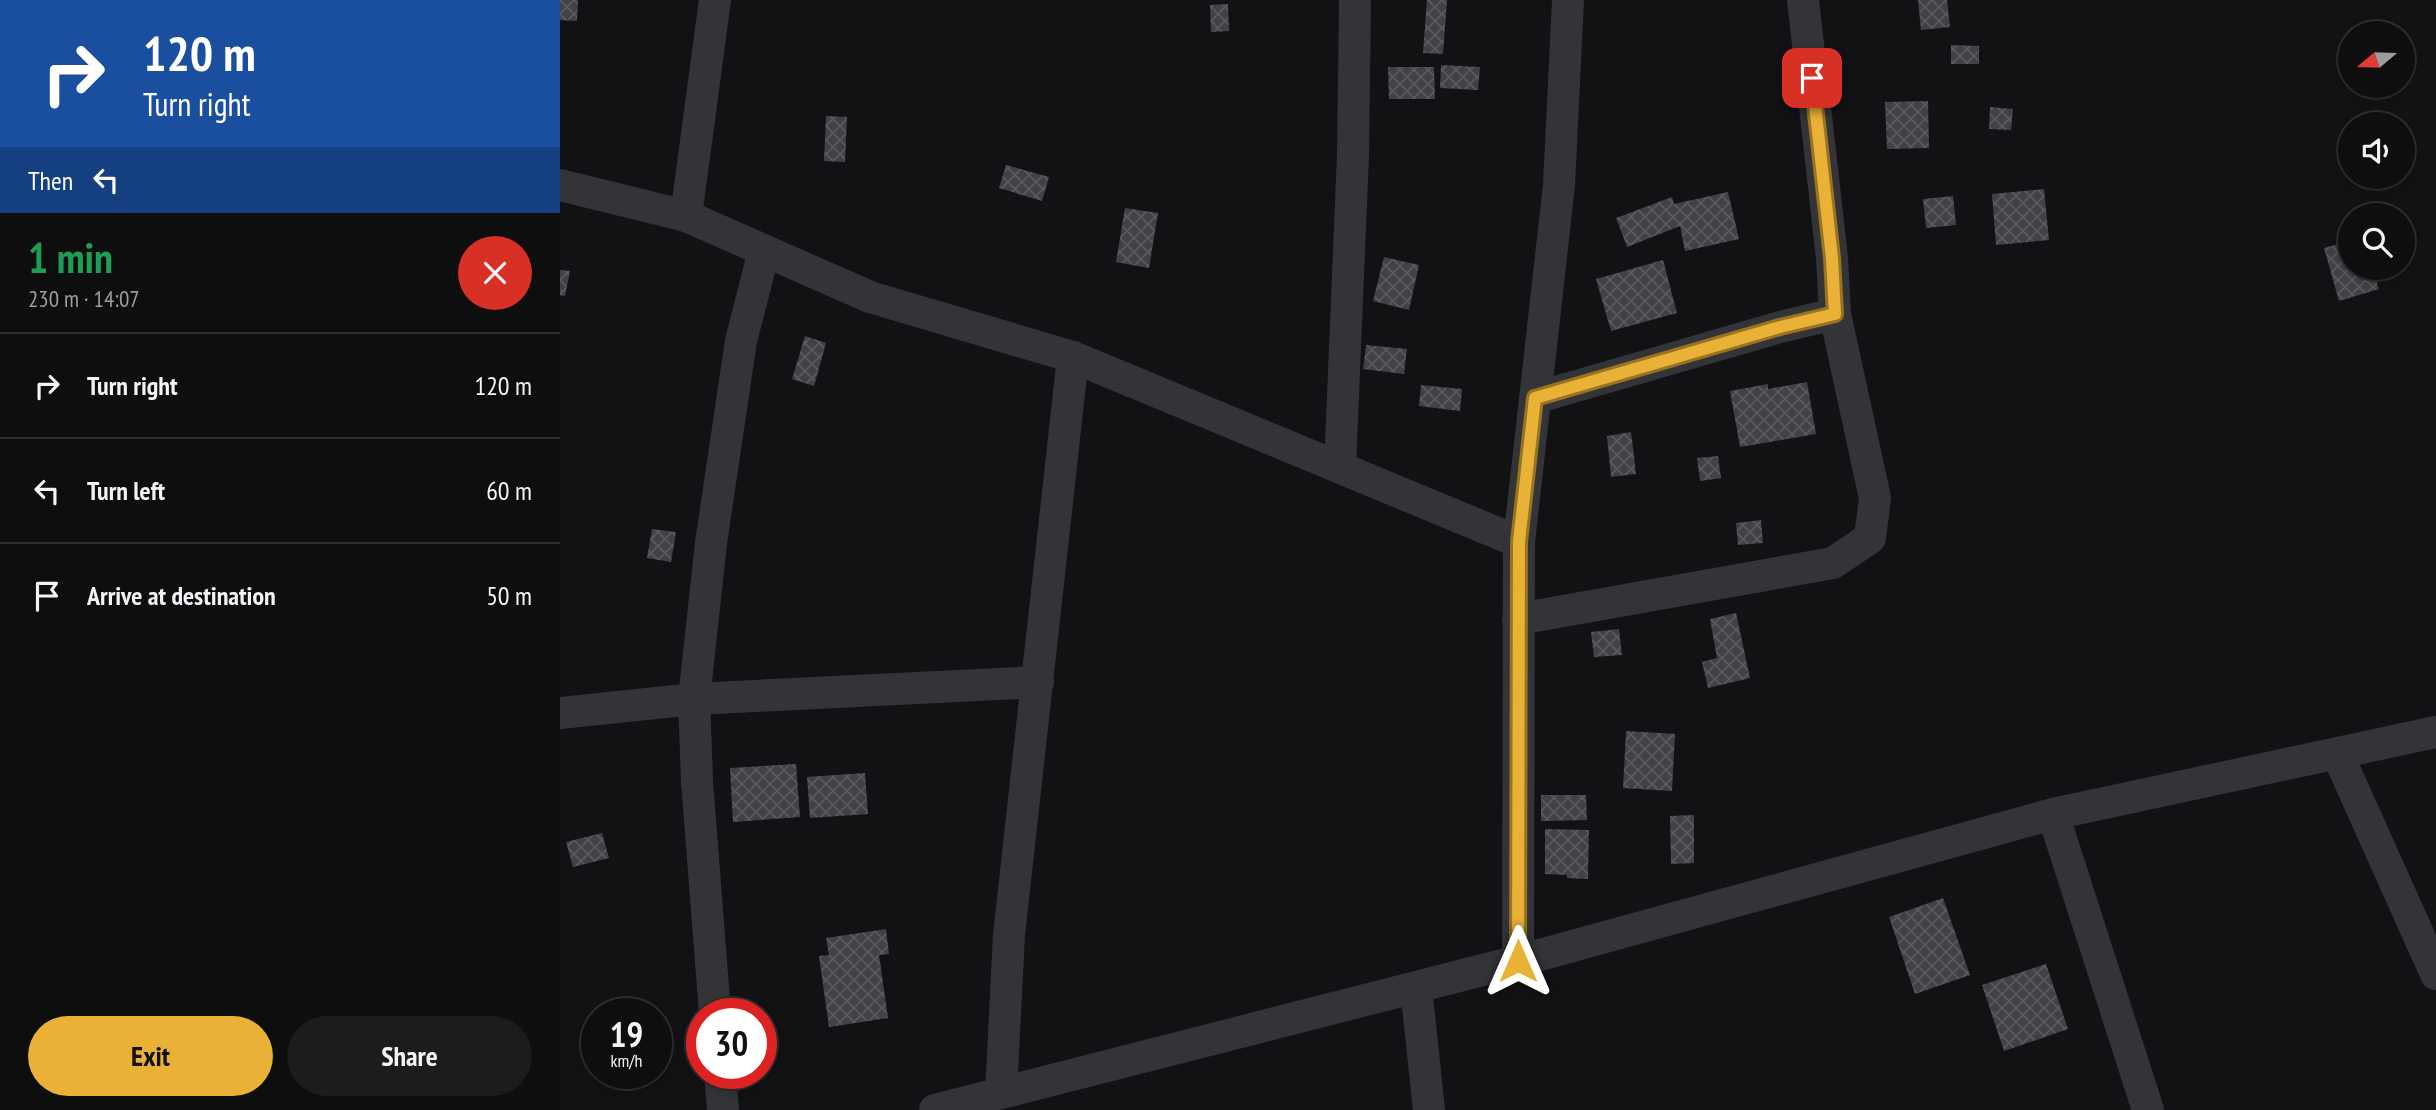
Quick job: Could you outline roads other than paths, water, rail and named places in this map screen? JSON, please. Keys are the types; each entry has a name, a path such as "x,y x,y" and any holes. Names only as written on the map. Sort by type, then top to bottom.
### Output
{"street":[{"path":"685,216 715,0"},
{"path":"1340,468 1353,155 1355,0"},
{"path":"1518,961 1519,542 1559,186 1568,0"},
{"path":"1518,619 1833,563 1870,538 1875,498 1835,314 1832,258 1803,0"},
{"path":"560,185 685,216 870,297 1073,357 1519,542"},
{"path":"714,998 698,794 694,699 711,543 741,341 764,251"},
{"path":"1535,398 1780,327 1835,314"},
{"path":"1001,1093 1009,935 1073,357"},
{"path":"560,713 694,699 1038,682"},
{"path":"934,1110 1518,961 2053,814 2436,732"},
{"path":"2337,753 2436,974"},
{"path":"2053,814 2148,1110"},
{"path":"1416,986 1430,1110"},
{"path":"721,1089 723,1110"}]}
